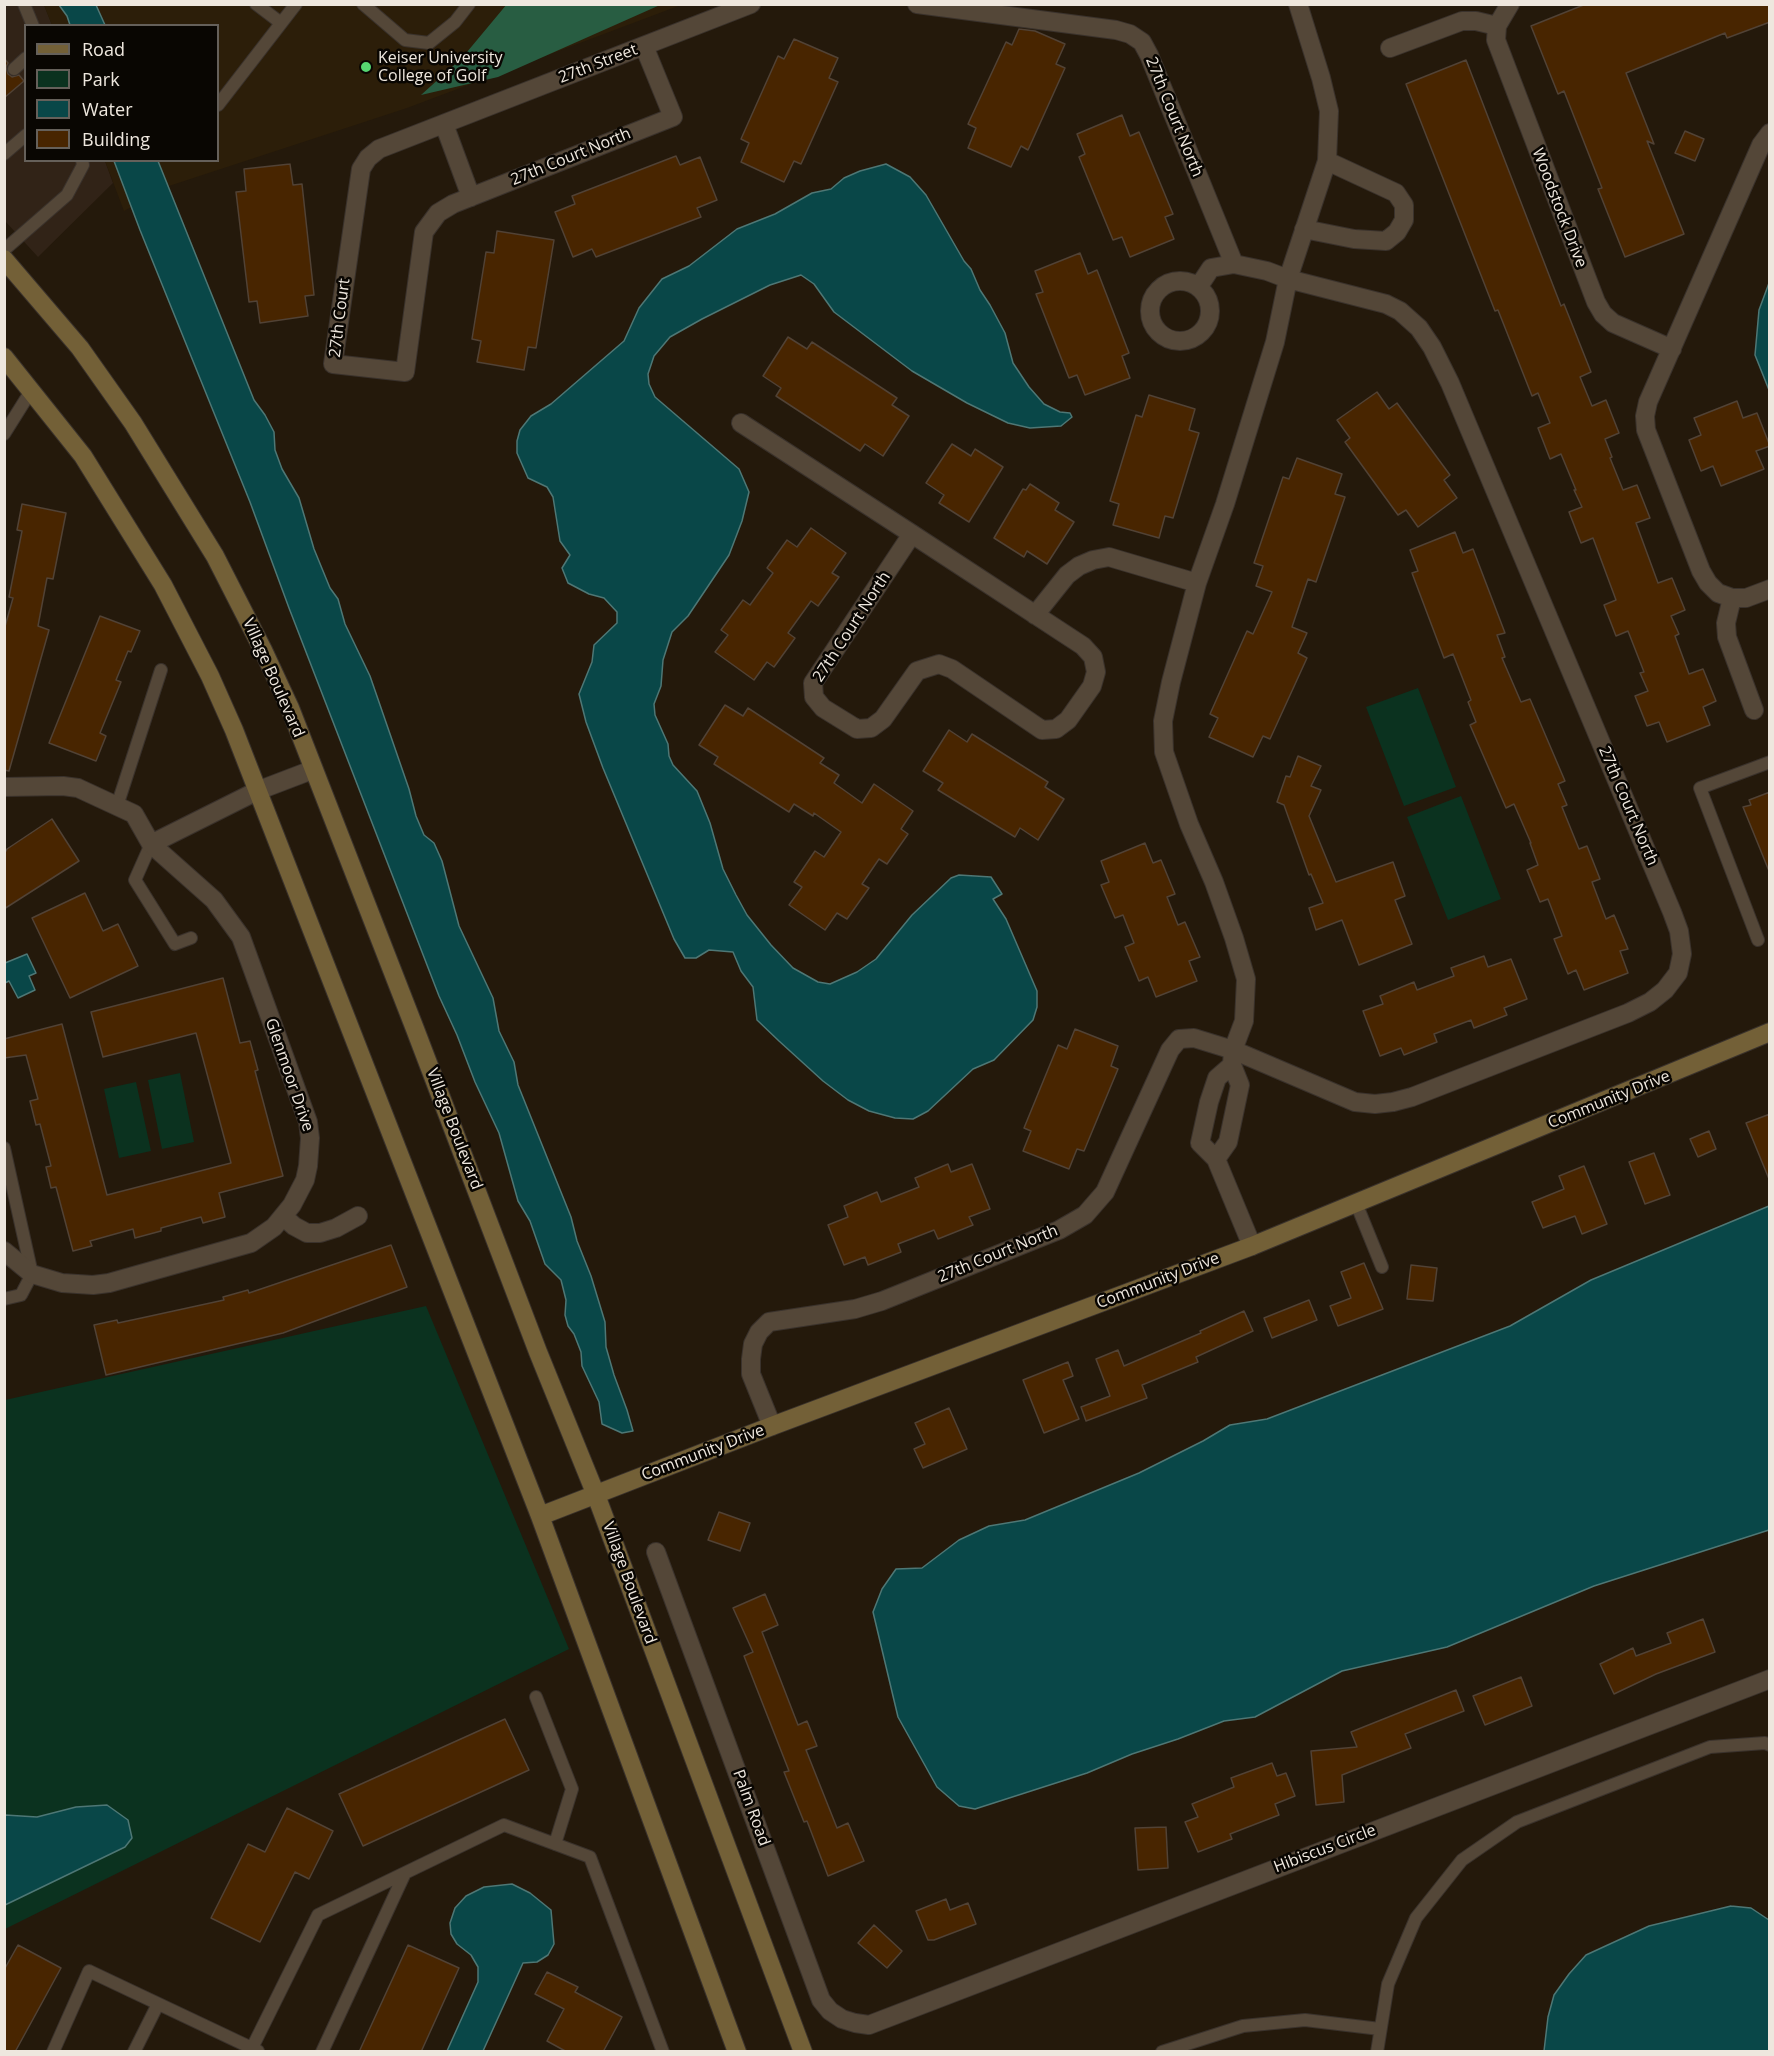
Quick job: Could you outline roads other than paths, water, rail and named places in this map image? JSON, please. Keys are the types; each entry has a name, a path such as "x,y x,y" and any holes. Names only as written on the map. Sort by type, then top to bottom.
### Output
{"street":[{"name":"27th Street","path":"444,124 752,4"},
{"name":"27th Court North","path":"772,1426 752,1374 753,1344 759,1332 770,1322 855,1309 882,1301 1073,1224 1096,1204 1105,1192 1170,1050 1179,1039 1194,1038 1233,1058 1355,1102 1375,1104 1393,1102 1413,1097 1650,1002 1665,990 1678,973 1682,954 1679,931 1672,912 1455,394 1432,347 1419,328 1400,311 1386,303 1234,264 1149,55 1142,42 1130,34 1116,30 917,4"},
{"path":"1252,1246 1216,1159 1200,1143 1217,1078 1233,1058 1244,1021 1246,979 1230,926 1189,824 1164,752 1163,721 1197,583 1225,504 1275,342 1288,279 1327,161 1329,111 1298,4"},
{"path":"1390,48 1462,21 1476,21 1497,26 1510,4"},
{"name":"Woodstock Drive","path":"1497,26 1496,40 1596,302 1603,314 1614,323 1672,349"},
{"name":"27th Court North","path":"471,197 673,117 644,46"},
{"path":"444,124 471,197"},
{"name":"27th Court","path":"444,124 379,148 368,158 361,169 333,364 405,372 424,232 438,213 471,197"},
{"path":"1770,133 1761,146 1648,402 1645,416 1646,430 1701,571 1708,583 1718,592 1732,598 1746,598 1770,589"},
{"path":"1304,229 1354,239 1386,241 1397,232 1404,220 1404,205 1396,193 1327,161"},
{"name":"Village Boulevard","path":"4,259 80,348 133,423 215,556 281,688 415,1029 538,1352 596,1495 802,2052"},
{"path":"1199,286 1211,268 1234,264"},
{"path":"4,357 83,456 163,585 210,676 234,730 540,1516 737,2052"},
{"name":"27th Court North","path":"741,423 912,534 1083,646 1093,657 1096,672 1092,686 1068,720 1056,729 1042,730 952,669 939,664 917,671 883,719 871,728 857,729 823,708 814,697 813,683 912,534"},
{"path":"1035,615 1066,575 1079,566 1109,557 1197,583"},
{"path":"1732,598 1726,623 1727,637 1754,710"},
{"path":"151,844 257,791 312,770"},
{"name":"Glenmoor Drive","path":"4,786 78,788 134,814 151,844 214,900 241,937 308,1122 310,1138 308,1166 299,1193 284,1217 251,1243 108,1283 93,1285 70,1284 32,1274 4,1251"},
{"name":"Community Drive","path":"540,1516 772,1426 1252,1246 1770,1032"},
{"path":"1216,1159 1228,1142 1240,1085 1233,1058"},
{"path":"284,1217 294,1227 307,1233 320,1233 336,1228 358,1216"},
{"name":"Palm Road","path":"657,1552 821,2000 830,2011 842,2019 869,2025 881,2020"},
{"name":"Hibiscus Circle","path":"881,2020 1770,1679"}],"lane":[{"path":"24,4 32,24"},
{"path":"256,4 281,23"},
{"path":"219,104 296,4"},
{"path":"363,4 405,40 429,43 455,22 469,4"},
{"path":"14,69 24,60"},
{"path":"4,154 24,137"},
{"path":"4,250 67,195 82,162"},
{"path":"4,434 31,391"},
{"path":"117,806 161,670"},
{"path":"1758,940 1700,788 1770,762"},
{"path":"151,844 135,880 174,944 191,938"},
{"path":"4,1148 32,1274 21,1295 4,1299"},
{"path":"1356,1203 1382,1267"},
{"path":"536,1697 572,1789 555,1844"},
{"path":"1377,2052 1388,1984 1416,1918 1462,1860 1517,1822 1710,1747 1770,1744"},
{"path":"53,2052 89,1971 255,2050 318,1915 504,1825 590,1857 659,2049"},
{"path":"322,2052 405,1873"},
{"path":"134,2052 158,2004"},
{"path":"1162,2052 1243,2026 1305,2020 1380,2029"}],"water":[{"path":"59,5 96,5 105,24 70,24"},
{"path":"114,162 158,162 254,400 274,432 275,450 282,469 299,498 314,549 330,588 338,599 345,624 370,676 416,816 424,835 434,843 442,861 459,926 493,998 499,1031 514,1062 518,1085 571,1217 577,1241 591,1276 605,1322 606,1347 633,1431 622,1433 602,1424 599,1402 582,1366 581,1352 574,1334 568,1326 565,1315 566,1300 561,1280 545,1264 530,1221 518,1201 499,1133 439,996 250,502"},
{"path":"886,164 910,177 926,195 964,261 971,269 980,290 1005,333 1013,363 1029,387 1044,404 1060,412 1070,413 1072,417 1061,426 1030,428 1008,423 967,403 912,371 834,312 814,284 801,275 770,285 670,337 654,356 648,374 649,384 655,397 739,469 749,492 742,521 729,555 688,616 672,632 663,660 661,686 654,704 655,715 668,744 669,756 673,765 697,791 710,823 723,869 747,915 793,968 818,982 830,984 857,972 876,959 912,915 951,878 959,875 991,877 1002,894 993,899 1006,919 1037,991 1037,1007 1033,1020 994,1060 973,1069 928,1111 913,1119 895,1118 869,1111 848,1100 823,1081 779,1041 757,1020 753,987 741,971 733,952 709,950 696,958 685,958 674,939 603,768 586,722 579,694 592,662 594,645 617,623 617,612 604,598 589,594 568,583 562,568 570,555 560,541 553,497 547,487 528,478 517,453 520,430 531,416 551,404 624,341 639,308 662,279 689,266 737,229 775,214 812,193 831,189 844,178 860,171"},
{"path":"1769,283 1769,390 1755,355 1759,310"},
{"path":"27,954 36,973 29,976 35,990 18,998 9,981 5,983 5,963"},
{"path":"1769,1206 1769,1530 1594,1586 1447,1647 1342,1671 1255,1717 1224,1721 1087,1773 975,1809 959,1806 937,1787 898,1717 873,1612 882,1589 896,1569 922,1568 959,1540 989,1526 1025,1520 1139,1473 1230,1425 1267,1419 1510,1326 1591,1280"},
{"path":"107,1805 128,1820 132,1838 125,1847 5,1905 5,1815 37,1817 76,1807"},
{"path":"512,1884 530,1893 551,1910 554,1944 548,1955 537,1962 523,1963 483,2051 447,2051 478,1982 478,1967 471,1955 457,1944 451,1934 450,1923 455,1908 466,1896 484,1887"},
{"path":"1731,1906 1751,1908 1769,1920 1769,2051 1544,2051 1548,2017 1554,1995 1586,1955 1649,1926"}],"place":[{"name":"Keiser University College of Golf","path":"366,67"}]}
